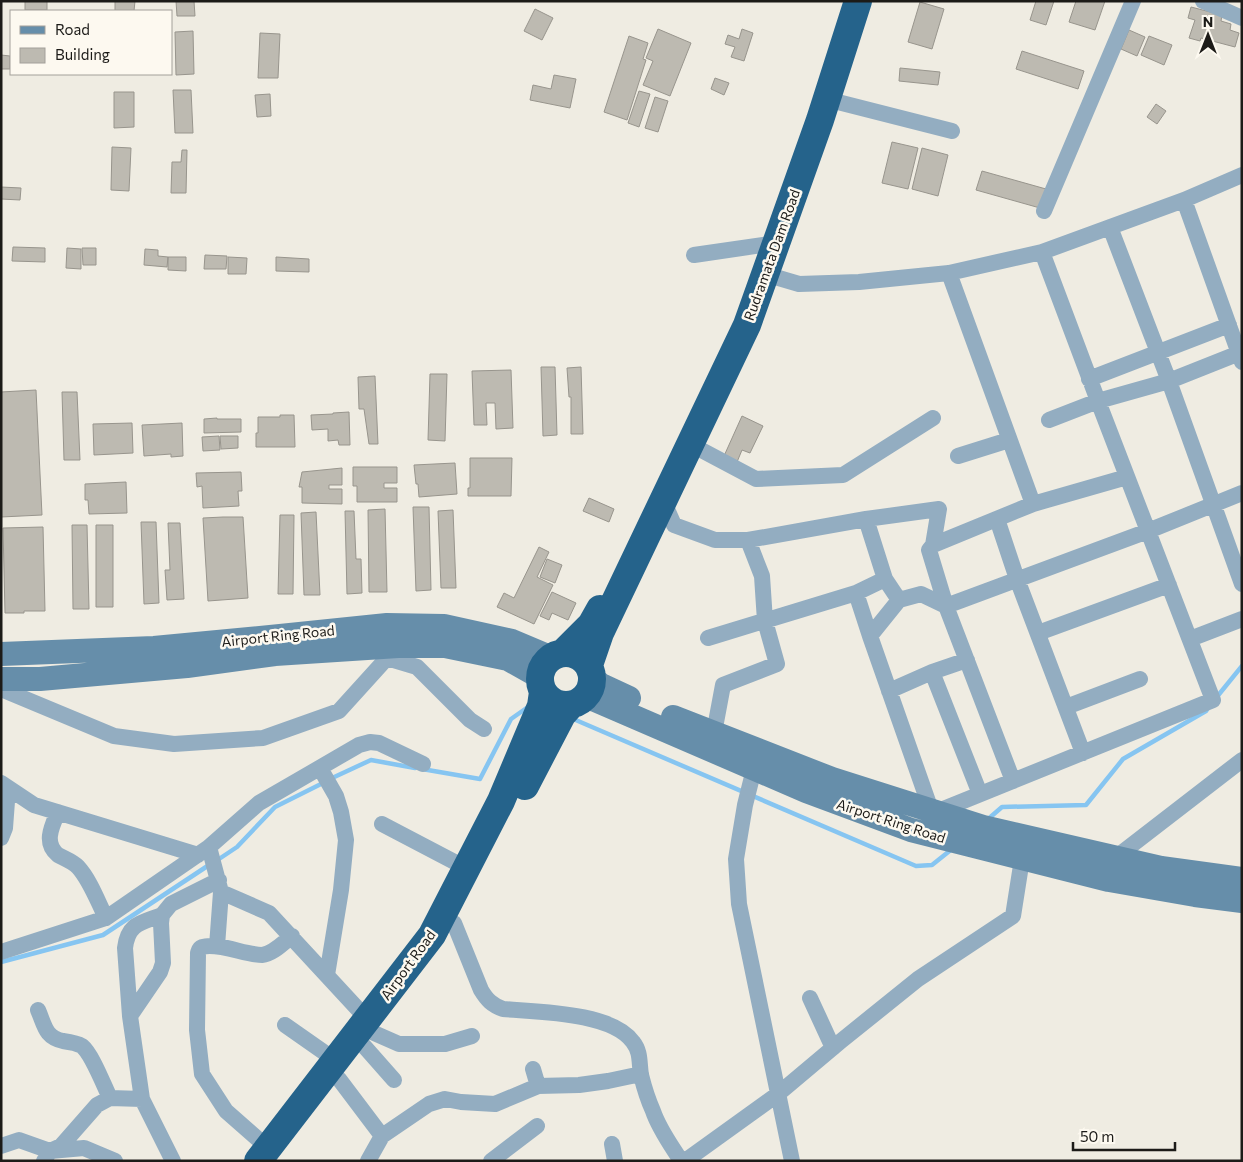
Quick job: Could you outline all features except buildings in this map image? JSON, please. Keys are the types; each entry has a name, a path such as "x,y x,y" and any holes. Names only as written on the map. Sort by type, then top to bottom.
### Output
{"highway":[{"name":"Rudramata Dam Road","path":"663,500 747,325 858,1"},
{"name":"Airport Road","path":"268,1157 337,1070 444,942 562,715 588,669 663,500"},
{"path":"572,653 579,655 585,660 588,669 563,705 555,703 548,698 549,669 572,653"},
{"name":"Airport Road","path":"369,1033 432,935 500,801 541,706 549,669"}],"main road":[{"name":"Airport Ring Road","path":"1,654 154,648 387,625 444,626 512,641 549,669"},
{"path":"512,641 532,646 552,646 572,640 588,669 598,655 605,672 618,686 642,704"},
{"name":"Airport Ring Road","path":"1,679 40,679 187,666 275,654 398,646 445,646 549,669"},
{"name":"Airport Ring Road","path":"588,669 601,685 664,714 832,779 941,813 980,837 1022,859 1109,880 1242,901"},
{"name":"Airport Ring Road","path":"588,669 595,700 749,788 806,791 911,830 946,839 980,837 1115,858 1161,868 1242,879"}],"street":[{"path":"1044,211 1133,1"},
{"path":"1203,1 1242,18"},
{"path":"826,99 952,131"},
{"path":"765,274 799,284 859,282 949,274 1042,252 1184,200 1242,176"},
{"path":"1049,420 1098,401 1169,381 1241,356 1228,325 1184,200"},
{"path":"1110,227 1169,381 1242,584"},
{"path":"694,255 776,243"},
{"path":"856,594 889,690 941,813 980,794 1213,700 1042,252"},
{"path":"949,274 1033,504"},
{"path":"1089,379 1228,325"},
{"path":"690,444 756,479 844,475 933,418"},
{"path":"958,456 1009,440"},
{"path":"932,545 1033,504 1127,477"},
{"path":"870,636 899,600 921,594 946,606 1148,531 1242,493"},
{"path":"663,500 674,525 715,540 748,540 866,519 939,510 932,545 929,550 946,606 1013,781"},
{"path":"866,519 885,580 899,600"},
{"path":"997,519 1082,753"},
{"path":"714,734 723,685 777,664 765,621 762,576 748,540"},
{"path":"708,638 856,594 885,580"},
{"path":"1038,633 1169,585"},
{"path":"1190,639 1242,619"},
{"path":"1,689 114,736 174,744 263,738 340,711 387,658 417,667 470,720 484,729"},
{"path":"889,690 966,660"},
{"path":"932,672 980,794"},
{"path":"1066,708 1140,679"},
{"path":"173,1161 142,1099 130,1016 125,948 126,937 137,924 162,915 171,904 213,867 259,803 325,777 359,745 370,742 379,743 423,764"},
{"path":"1115,858 1242,760"},
{"path":"325,777 336,796 346,840 341,890 326,975"},
{"path":"5,785 34,805 213,867 269,913 326,975 369,1033 394,1080"},
{"path":"1,838 5,828 5,785"},
{"path":"749,788 736,859 739,904 792,1161"},
{"path":"58,812 50,832 49,839 52,848 77,867 86,879 106,918"},
{"path":"382,824 466,868"},
{"path":"454,923 478,983 487,1000 495,1006 503,1009 574,1016 605,1023 622,1030 634,1042 640,1058 641,1074 652,1111 660,1128 683,1161 778,1094 918,979 1013,916 1022,859"},
{"path":"1,952 106,918 213,867"},
{"path":"213,867 217,946"},
{"path":"130,1016 160,972 162,963 162,915"},
{"path":"268,1157 226,1112 202,1074 197,1030 198,953 202,947 217,946 262,954 271,953 292,936"},
{"path":"810,998 833,1048"},
{"path":"38,1010 46,1029 53,1038 75,1043 86,1050 110,1098"},
{"path":"285,1025 337,1070 382,1136"},
{"path":"369,1033 399,1044 445,1044 472,1036"},
{"path":"534,1068 538,1086"},
{"path":"368,1161 382,1136 429,1104 445,1099 495,1104 538,1086 579,1085 641,1074"},
{"path":"47,1156 61,1146 97,1105 110,1098 142,1099"},
{"path":"491,1161 537,1126"},
{"path":"1,1146 19,1140 47,1156 84,1148 114,1161"},
{"path":"612,1144 615,1161"}],"waterway":[{"path":"1216,698 1242,666"},
{"path":"422,769 480,779 511,719 528,707"},
{"path":"987,820 1002,807 1086,805 1123,759 1206,711 1208,708"},
{"path":"571,718 916,866 932,865 952,849"},
{"path":"330,779 371,760 415,768"},
{"path":"216,861 237,847 275,807 323,783"},
{"path":"1,962 103,935 209,865"}]}
